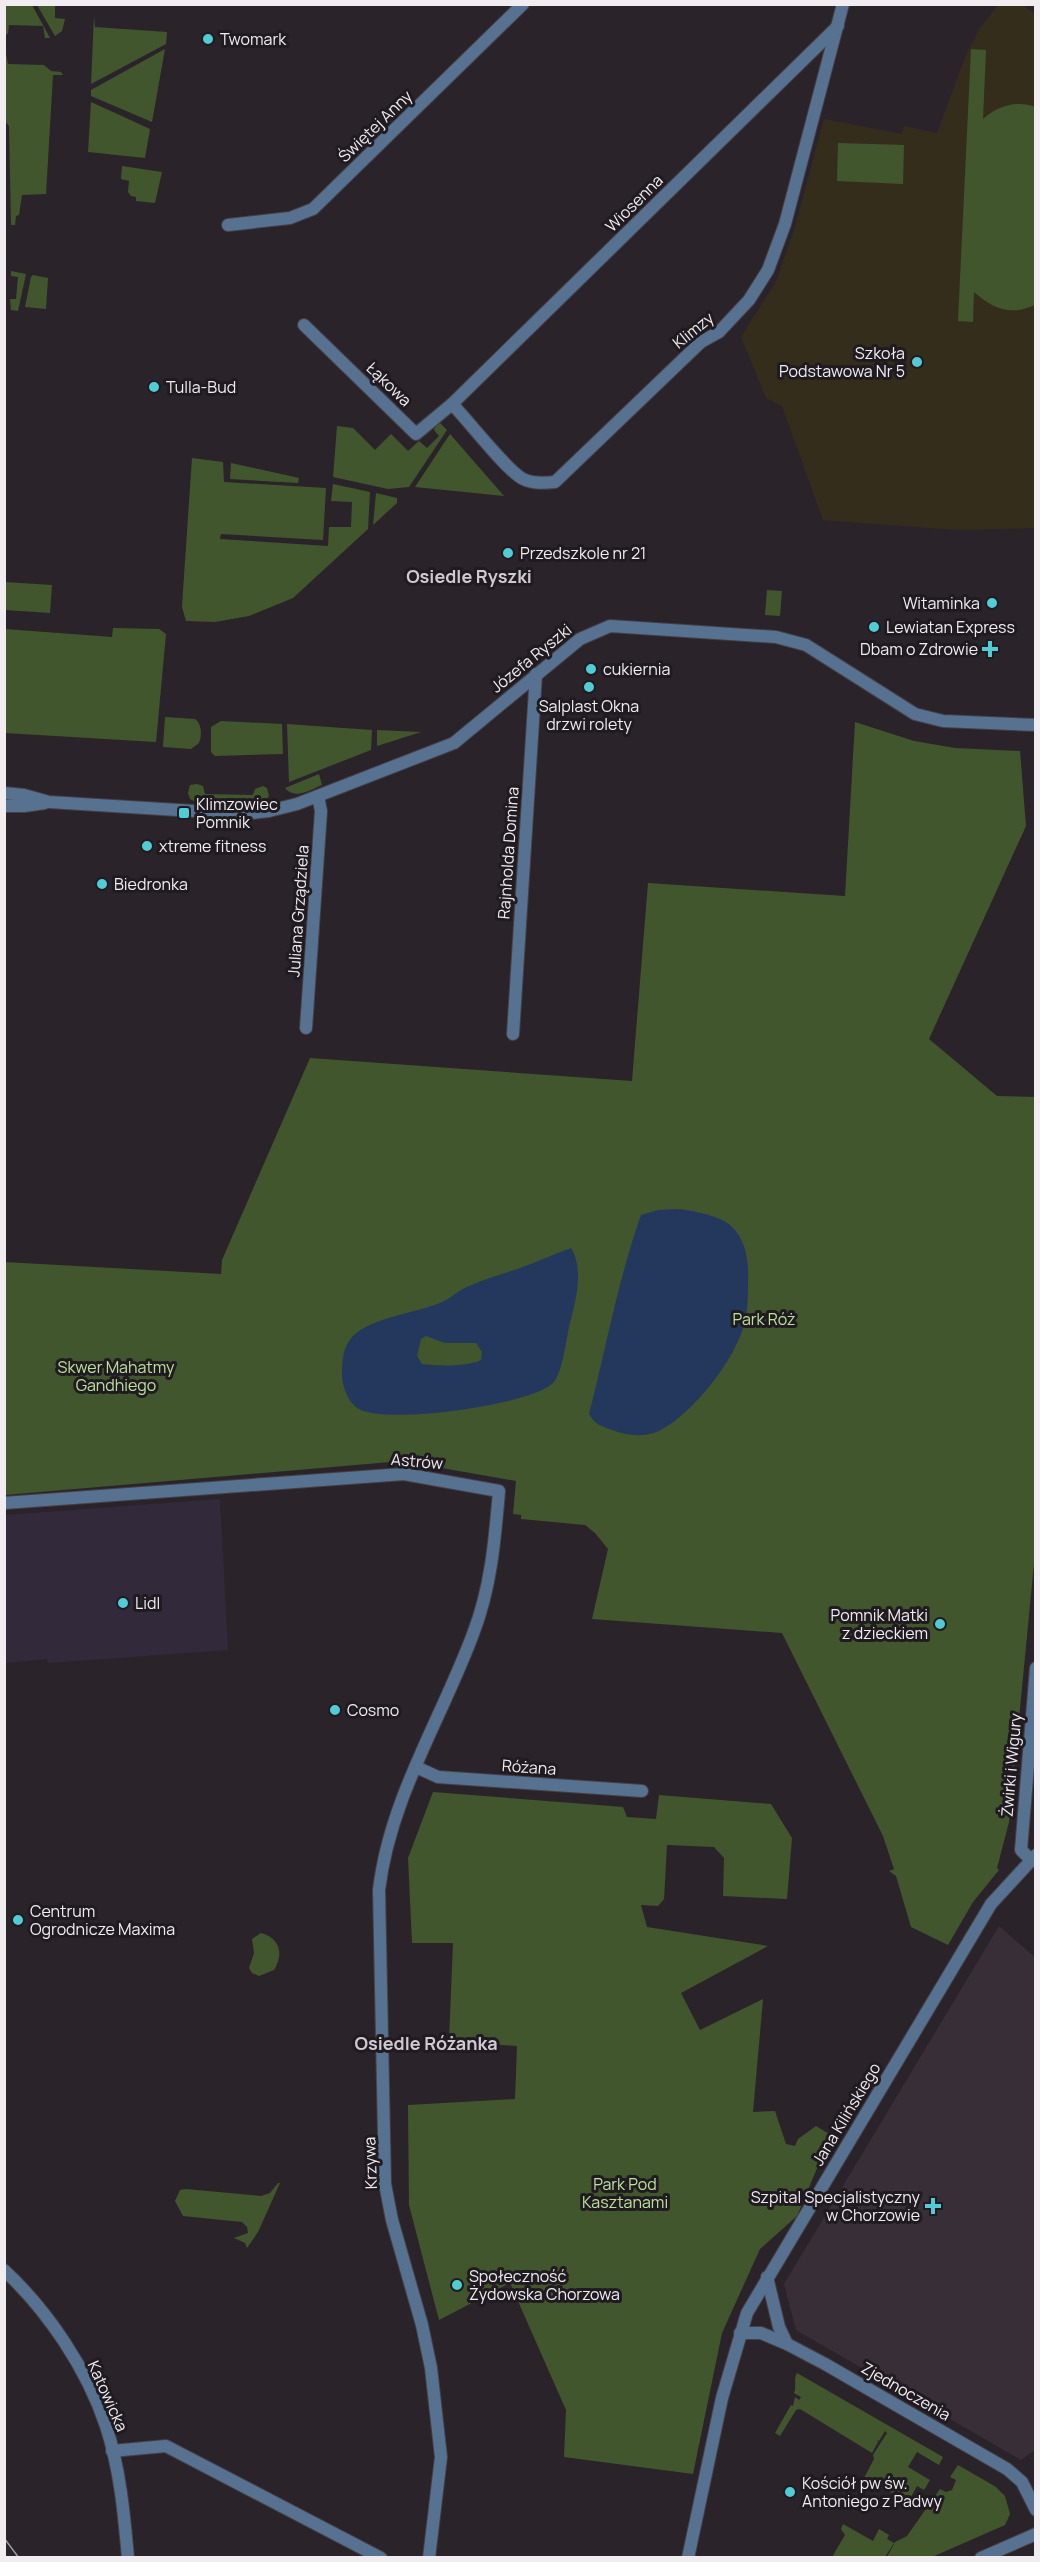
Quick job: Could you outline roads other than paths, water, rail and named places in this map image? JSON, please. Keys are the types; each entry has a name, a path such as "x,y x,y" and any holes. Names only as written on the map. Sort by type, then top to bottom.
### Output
{"street":[{"name":"Świętej Anny","path":"228,225 290,218 313,209 523,4"},
{"name":"Klimzy","path":"452,404 523,479 542,483 555,482 701,342 719,332 749,300 768,270 785,224 843,4"},
{"name":"Wiosenna","path":"452,404 838,26"},
{"name":"Łąkowa","path":"304,325 416,434 452,404"},
{"name":"Józefa Ryszki","path":"4,806 49,802 242,813 278,809 318,796 454,743 580,639 610,626 776,637 807,645 915,714 943,721 1035,725"},
{"name":"Rajnholda Domina","path":"513,1034 536,674"},
{"name":"Józefa Ryszki","path":"4,793 24,795 49,802"},
{"name":"Juliana Grządziela","path":"306,1028 321,811 318,796"},
{"name":"Astrów","path":"4,1503 404,1473 499,1491 494,1553 486,1595 470,1642 416,1767"},
{"name":"Żwirki i Wigury","path":"1033,1857 1021,1850 1035,1668"},
{"name":"Różana","path":"416,1767 438,1777 642,1791"},
{"name":"Krzywa","path":"416,1767 392,1825 383,1856 379,1890 386,2184 392,2220 428,2353 441,2457 429,2558"},
{"name":"Jana Kilińskiego","path":"688,2558 723,2398 747,2313 991,1904 1033,1857"},
{"name":"Katowicka","path":"4,2270 36,2304 68,2350 101,2414 112,2451 123,2504 128,2558"},
{"path":"767,2277 779,2328 787,2344"},
{"name":"Zjednoczenia","path":"740,2333 761,2332 787,2344 1007,2469 1022,2482 1035,2510"},
{"path":"112,2451 166,2446 381,2558"},
{"path":"981,2558 1035,2534"}],"water":[{"path":"678,1209 713,1216 730,1225 740,1237 748,1265 748,1301 745,1321 733,1351 723,1368 712,1384 686,1412 654,1433 631,1435 620,1433 600,1425 589,1414 619,1289 641,1215 658,1210"},
{"path":"571,1248 577,1265 578,1285 562,1364 553,1383 517,1399 427,1414 374,1413 359,1409 352,1403 343,1384 343,1358 350,1340 361,1330 383,1320 432,1306 475,1283","holes":["426,1336 445,1343 476,1343 482,1352 481,1360 460,1365 422,1364 417,1356 421,1339"]}],"tram line":[{"path":"4,2538 19,2558"}],"place":[{"name":"Twomark","path":"208,39"},
{"name":"Szkoła Podstawowa Nr 5","path":"917,362"},
{"name":"Tulla-Bud","path":"154,387"},
{"name":"Przedszkole nr 21","path":"508,553"},
{"name":"Witaminka","path":"992,603"},
{"name":"Lewiatan Express","path":"874,627"},
{"name":"Dbam o Zdrowie","path":"990,649"},
{"name":"cukiernia","path":"591,669"},
{"name":"Salplast Okna drzwi rolety","path":"589,687"},
{"name":"Klimzowiec Pomnik","path":"184,813"},
{"name":"xtreme fitness","path":"147,846"},
{"name":"Biedronka","path":"102,884"},
{"name":"Lidl","path":"123,1603"},
{"name":"Pomnik Matki z dzieckiem","path":"940,1624"},
{"name":"Cosmo","path":"335,1710"},
{"name":"Centrum Ogrodnicze Maxima","path":"18,1920"},
{"name":"Szpital Specjalistyczny w Chorzowie","path":"933,2206"},
{"name":"Społeczność Żydowska Chorzowa","path":"457,2285"},
{"name":"Kościół pw św. Antoniego z Padwy","path":"790,2492"}],"district":[{"name":"Osiedle Ryszki","path":"469,577"},
{"name":"Osiedle Różanka","path":"426,2044"}],"park label":[{"name":"Park Róż","path":"764,1319"},
{"name":"Skwer Mahatmy Gandhiego","path":"116,1376"},
{"name":"Park Pod Kasztanami","path":"625,2193"}]}
